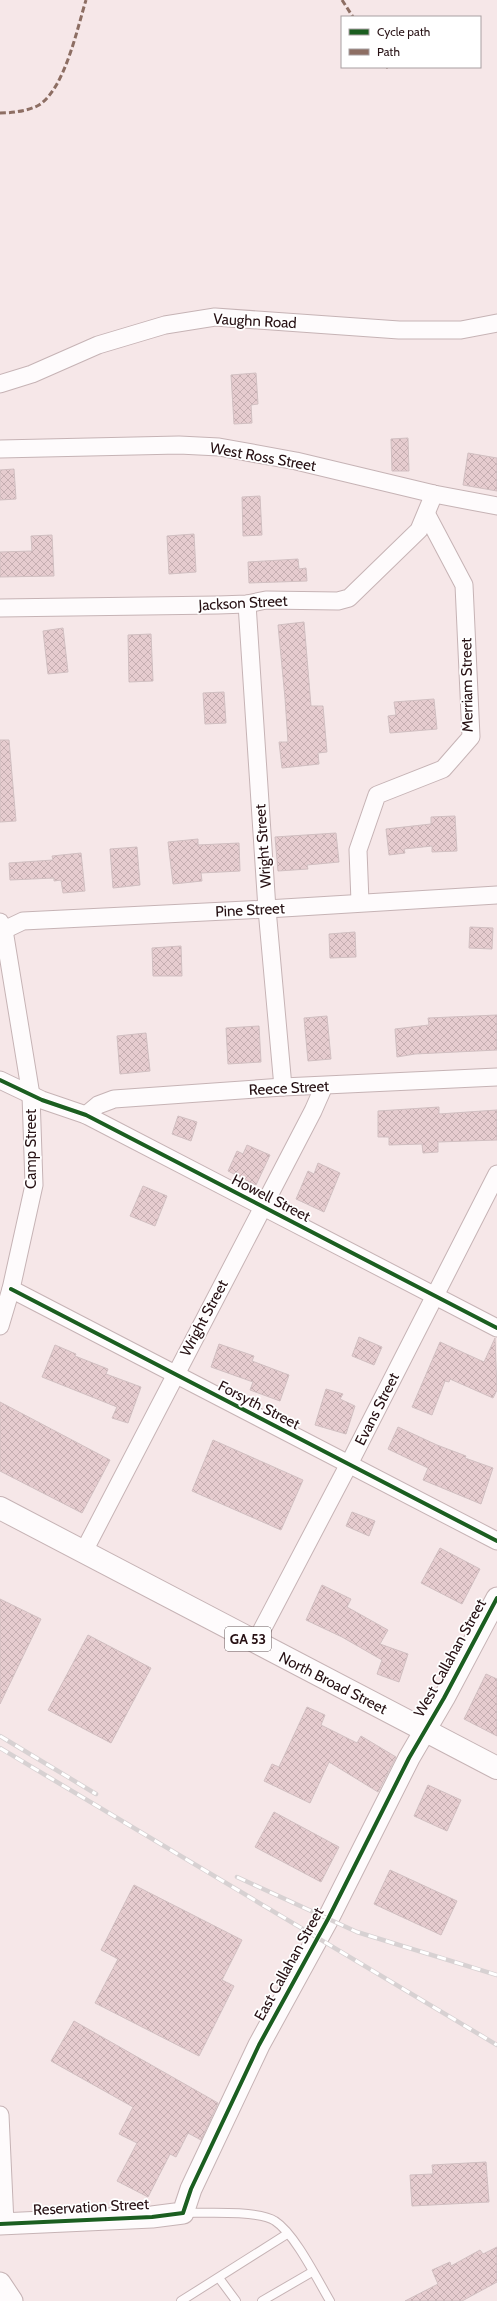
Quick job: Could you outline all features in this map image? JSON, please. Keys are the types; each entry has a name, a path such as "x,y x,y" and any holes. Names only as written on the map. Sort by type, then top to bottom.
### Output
{"main road":[{"name":"North Broad Street","path":"0,1508 84,1550 255,1643 497,1768"}],"street":[{"name":"Vaughn Road","path":"0,384 32,374 98,345 165,325 214,317 399,330 461,330 497,323"},
{"name":"West Ross Street","path":"0,449 179,446 219,447 296,461 434,494 497,506"},
{"name":"Jackson Street","path":"0,608 246,604 266,600 327,602 349,598 419,530 434,494"},
{"name":"Merriam Street","path":"360,902 358,850 377,795 443,769 471,737 464,585 426,515"},
{"name":"Wright Street","path":"246,604 267,909 282,1087"},
{"name":"Pine Street","path":"2,926 23,921 267,909 360,902 497,895"},
{"name":"Camp Street","path":"0,1326 11,1289 34,1185 31,1096 2,926"},
{"name":"Reece Street","path":"86,1115 98,1105 114,1099 282,1087 497,1077"},
{"name":"Howell Street","path":"0,1080 31,1096 86,1115 497,1328"},
{"name":"Wright Street","path":"84,1550 313,1111 324,1086"},
{"name":"Evans Street","path":"255,1643 349,1464 497,1174"},
{"name":"Forsyth Street","path":"11,1289 174,1375 497,1541"},
{"name":"West Callahan Street","path":"425,1730 444,1698 497,1598"},
{"name":"East Callahan Street","path":"183,2213 190,2189 259,2045 328,1919 425,1730"},
{"path":"0,2115 2,2224"},
{"name":"Reservation Street","path":"2,2224 146,2217 183,2213"},
{"path":"0,2283 12,2301"}],"lane":[{"name":"Reservation Street","path":"183,2213 260,2216 274,2220 287,2234 330,2301"},
{"path":"181,2301 287,2234"},
{"path":"262,2301 312,2272"},
{"path":"219,2278 236,2301"}],"building":[{"path":"256,373 258,404 251,405 252,423 234,424 231,375"},
{"path":"408,438 409,471 392,471 391,439"},
{"path":"468,453 497,458 497,491 463,485"},
{"path":"14,469 16,499 0,500 0,470"},
{"path":"260,496 262,535 243,536 242,497"},
{"path":"194,534 196,572 169,574 167,536"},
{"path":"52,535 54,576 0,577 0,552 32,551 31,536"},
{"path":"298,559 299,569 306,568 307,581 249,583 248,562"},
{"path":"304,622 311,706 323,706 327,752 318,753 319,764 282,768 279,742 288,742 278,625"},
{"path":"63,628 68,672 48,674 43,631"},
{"path":"151,634 153,681 129,682 128,635"},
{"path":"224,692 226,723 205,724 203,693"},
{"path":"434,699 437,729 390,733 388,716 396,715 394,702"},
{"path":"0,740 9,740 16,821 0,822"},
{"path":"455,816 457,851 432,852 432,846 404,849 405,853 389,855 386,829 431,824 431,817"},
{"path":"336,833 339,862 307,865 308,869 278,871 275,837"},
{"path":"198,839 198,845 239,843 240,871 201,873 202,881 173,884 168,842"},
{"path":"137,847 140,885 113,888 110,849"},
{"path":"81,853 85,891 63,893 61,880 54,881 54,878 10,880 9,863 53,860 52,856"},
{"path":"470,927 493,928 492,949 469,948"},
{"path":"355,932 356,957 330,958 329,934"},
{"path":"181,946 182,976 153,976 152,948"},
{"path":"497,1015 497,1050 415,1054 397,1057 395,1029 429,1025 428,1018"},
{"path":"327,1016 331,1059 308,1061 304,1018"},
{"path":"259,1026 261,1062 228,1064 226,1028"},
{"path":"146,1033 150,1071 120,1074 117,1036"},
{"path":"439,1107 439,1114 497,1110 497,1140 438,1142 438,1152 423,1153 422,1144 389,1145 389,1137 378,1137 378,1111"},
{"path":"178,1116 197,1122 191,1141 172,1134"},
{"path":"247,1145 270,1155 256,1185 228,1171 237,1151 243,1154"},
{"path":"318,1163 340,1173 324,1212 296,1199 308,1171 314,1174"},
{"path":"143,1186 167,1196 155,1226 130,1216"},
{"path":"359,1337 382,1347 374,1365 352,1356"},
{"path":"495,1338 497,1390 493,1398 450,1379 449,1382 445,1381 432,1415 412,1407 440,1342 484,1362"},
{"path":"219,1344 254,1356 252,1361 289,1375 280,1401 250,1390 253,1382 211,1367"},
{"path":"55,1345 76,1354 75,1356 108,1369 106,1374 141,1387 128,1423 112,1418 117,1407 42,1377"},
{"path":"326,1389 343,1394 340,1399 355,1406 346,1434 315,1425"},
{"path":"0,1402 110,1460 82,1513 0,1471"},
{"path":"398,1427 437,1445 466,1456 465,1458 493,1468 481,1504 423,1480 428,1468 388,1449"},
{"path":"213,1440 303,1480 281,1530 192,1491"},
{"path":"352,1512 375,1521 369,1536 346,1526"},
{"path":"440,1548 480,1569 462,1604 421,1583"},
{"path":"322,1585 351,1599 347,1607 388,1630 380,1644 408,1654 399,1682 377,1674 382,1660 342,1637 306,1620"},
{"path":"0,1599 41,1619 0,1704"},
{"path":"88,1635 151,1668 111,1743 48,1710"},
{"path":"486,1674 497,1679 497,1736 464,1719"},
{"path":"307,1707 325,1715 321,1725 357,1743 361,1736 396,1757 378,1792 329,1762 310,1803 264,1781 272,1764 279,1767"},
{"path":"428,1785 461,1800 447,1831 414,1816"},
{"path":"274,1812 339,1847 321,1882 255,1847"},
{"path":"390,1870 457,1901 441,1935 374,1904"},
{"path":"134,1885 242,1940 222,1980 234,1986 199,2056 95,2003 118,1959 101,1950"},
{"path":"74,2021 218,2103 201,2140 188,2133 176,2157 170,2154 148,2197 117,2181 137,2143 119,2134 133,2107 51,2061"},
{"path":"486,2162 489,2202 412,2206 410,2175 433,2174 432,2165"},
{"path":"497,2247 497,2282 462,2301 405,2301 438,2284 432,2270 450,2262 451,2266 480,2250 483,2254"}],"railway":[{"path":"0,1736 96,1794"},
{"path":"0,1748 497,2045"},
{"path":"237,1877 357,1932 497,1975"}],"marked path":[{"path":"0,113 30,109 39,105 48,97 56,86 69,57 86,0"},
{"path":"342,0 352,16"}],"cycle path":[{"path":"0,1080 42,1100 86,1115 497,1328"},
{"path":"11,1289 497,1541"},
{"path":"0,2224 152,2217 183,2213 191,2189 259,2045 328,1919 409,1758 444,1698 497,1598"}]}
